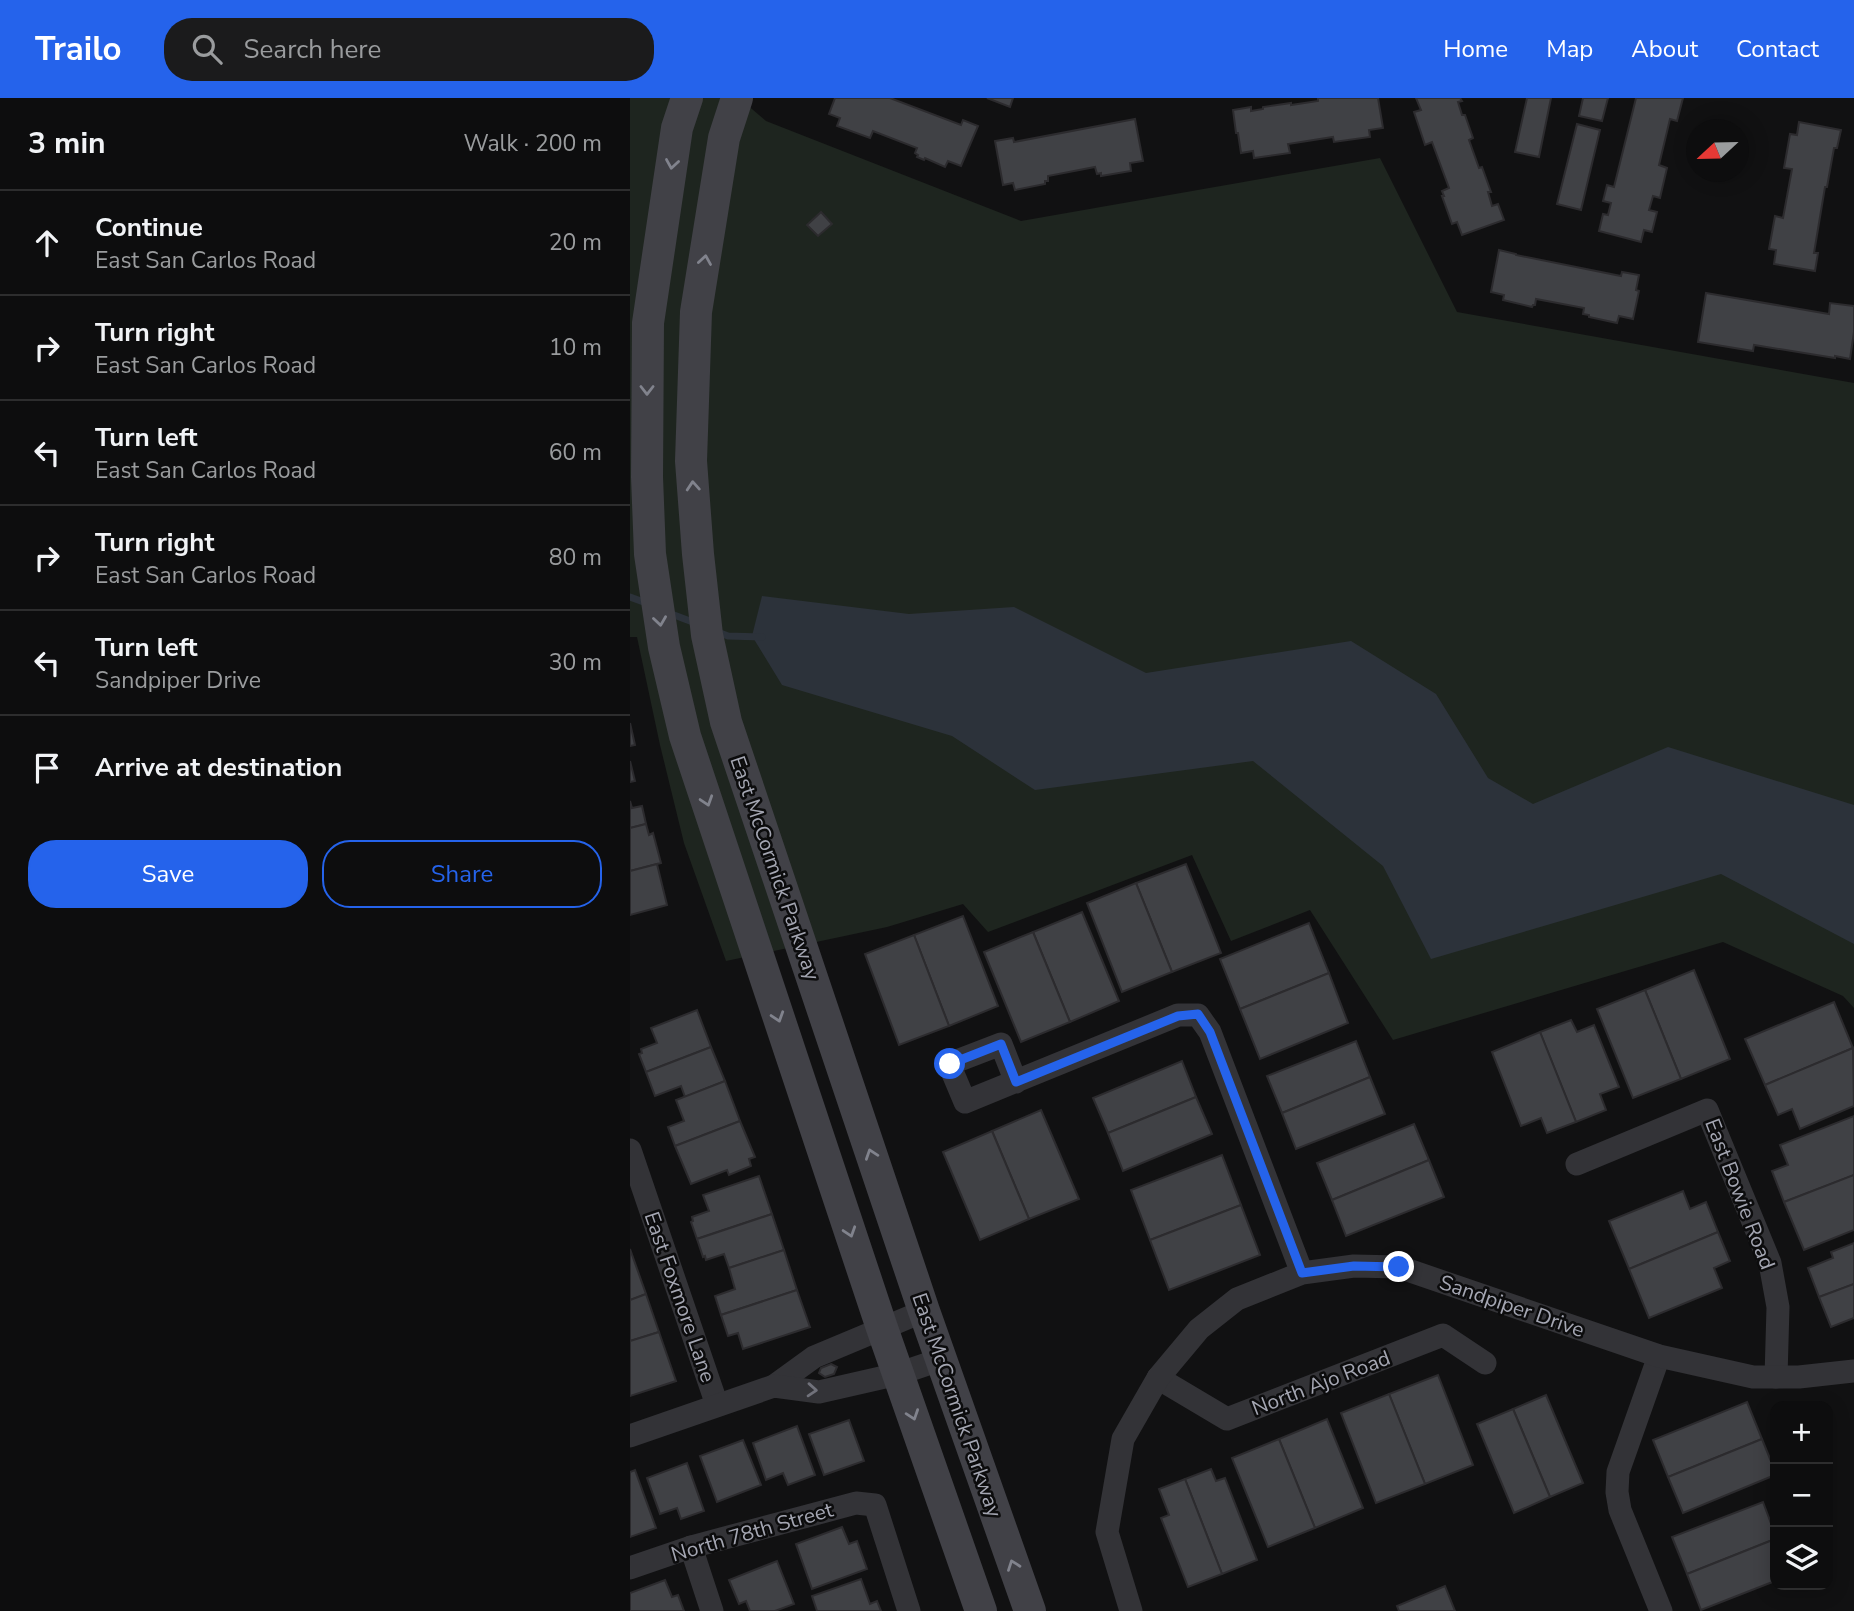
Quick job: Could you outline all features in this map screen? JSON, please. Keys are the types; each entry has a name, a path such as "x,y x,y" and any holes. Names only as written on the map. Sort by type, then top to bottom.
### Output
{"main road":[{"name":"East McCormick Parkway","path":"687,98 677,128 648,323 649,540 664,647 685,736 882,1328 981,1611"},
{"name":"East McCormick Parkway","path":"737,98 724,138 696,312 691,461 708,635 726,722 924,1311 1030,1611"}],"street":[{"path":"1016,1082 1178,1016 1198,1014 1210,1032 1302,1273"},
{"name":"East Bowie Road","path":"1577,1164 1707,1110 1770,1263 1778,1307 1776,1377"},
{"name":"East Foxmore Lane","path":"630,1150 717,1405"},
{"name":"Sandpiper Drive","path":"1132,1611 1107,1531 1124,1439 1158,1378 1199,1329 1237,1299 1302,1273 1354,1266 1399,1267 1660,1356 1753,1377 1798,1377 1854,1371"},
{"path":"630,1436 774,1386 814,1357 924,1311"},
{"name":"North Ajo Road","path":"1158,1378 1227,1419 1443,1335 1485,1363"},
{"path":"1660,1356 1618,1472 1617,1492 1620,1510 1661,1611"},
{"path":"774,1386 819,1392 898,1374 942,1359"},
{"name":"North 78th Street","path":"630,1568 691,1547 856,1503 875,1505 909,1611"},
{"path":"691,1547 712,1611"}],"shaded area":[{"path":"630,98 739,98 766,121 1021,221 1380,158 1457,312 1854,383 1854,1008 1843,996 1723,942 1393,1040 1310,910 1231,941 1192,855 988,932 963,904 887,927 726,961 684,843 637,637 630,637"},
{"path":"762,596 909,614 1014,607 1146,673 1351,641 1436,694 1488,778 1533,804 1668,747 1854,805 1854,944 1721,874 1431,959 1383,866 1253,761 1035,790 952,736 782,685 752,636"}],"building":[{"path":"835,98 890,98 961,125 963,120 978,126 961,166 948,161 945,167 917,157 917,148 873,131 870,138 837,126 840,118 829,114"},
{"path":"987,98 1013,98 1010,107"},
{"path":"1318,98 1378,98 1383,128 1369,130 1370,137 1334,142 1333,137 1288,144 1290,153 1254,158 1253,151 1241,153 1233,110 1251,107 1251,111 1263,107 1318,101"},
{"path":"1416,98 1460,98 1462,101 1458,102 1462,115 1465,115 1473,138 1469,140 1491,192 1488,192 1492,206 1498,204 1504,220 1462,235 1457,222 1452,224 1442,196 1442,191 1449,188 1432,142 1425,145 1414,112 1421,110"},
{"path":"1527,98 1551,98 1539,157 1515,152"},
{"path":"1583,98 1608,98 1602,121 1579,116"},
{"path":"1636,98 1683,98 1677,121 1670,119 1659,165 1667,168 1660,198 1653,196 1649,210 1657,212 1652,232 1644,230 1641,242 1599,231 1603,214 1608,215 1611,203 1603,201 1607,185 1614,187"},
{"path":"1135,119 1143,161 1130,163 1131,171 1101,176 1101,173 1097,174 1095,167 1048,176 1045,184 1015,190 1013,183 1003,185 995,141 1013,138 1014,142"},
{"path":"1799,122 1841,130 1825,187 1814,253 1818,253 1815,271 1774,264 1776,250 1769,249 1775,216 1783,218 1792,169 1784,168 1790,134 1797,135"},
{"path":"1577,124 1600,130 1581,210 1557,204"},
{"path":"821,212 832,224 818,236 807,225"},
{"path":"1499,250 1621,276 1622,272 1639,275 1636,290 1639,291 1633,319 1619,316 1617,323 1589,317 1583,314 1584,308 1536,299 1532,307 1503,300 1504,295 1491,292"},
{"path":"1706,293 1829,314 1830,303 1854,306 1850,359 1754,345 1753,351 1698,342"},
{"path":"630,723 635,745 630,746"},
{"path":"630,761 635,781 630,782"},
{"path":"630,801 632,808 642,806 646,824 630,828"},
{"path":"646,824 649,835 653,833 661,863 630,871 630,828"},
{"path":"657,864 667,905 630,915 630,871"},
{"path":"1186,864 1221,953 1172,972 1136,883"},
{"path":"1136,883 1172,972 1122,992 1087,903"},
{"path":"1082,912 1119,1001 1070,1022 1033,932"},
{"path":"963,916 998,1006 949,1026 914,935"},
{"path":"1309,923 1329,973 1240,1009 1220,959"},
{"path":"1033,932 1070,1022 1021,1042 984,952"},
{"path":"914,935 949,1026 899,1045 865,954"},
{"path":"1694,970 1730,1059 1681,1079 1645,990"},
{"path":"1329,973 1348,1023 1260,1059 1240,1009"},
{"path":"1645,990 1681,1079 1633,1098 1597,1009"},
{"path":"1834,1002 1853,1048 1765,1085 1745,1039"},
{"path":"697,1010 711,1047 646,1072 639,1054 642,1053 641,1049 657,1043 651,1028"},
{"path":"1571,1020 1577,1032 1594,1025 1619,1087 1600,1094 1606,1110 1576,1122 1540,1032"},
{"path":"1540,1032 1576,1122 1547,1133 1541,1118 1521,1126 1492,1052"},
{"path":"1356,1041 1370,1077 1282,1113 1267,1076"},
{"path":"711,1047 725,1081 685,1097 681,1086 655,1096 646,1072"},
{"path":"1853,1048 1854,1106 1800,1129 1792,1109 1778,1115 1765,1085"},
{"path":"1182,1061 1196,1097 1108,1133 1093,1098"},
{"path":"1370,1077 1385,1114 1296,1149 1282,1113"},
{"path":"725,1081 740,1121 675,1146 668,1127 684,1121 676,1100"},
{"path":"1196,1097 1212,1134 1123,1171 1108,1133"},
{"path":"1041,1110 1079,1199 1029,1219 992,1131"},
{"path":"1854,1116 1854,1175 1784,1202 1772,1171 1788,1165 1780,1145"},
{"path":"740,1121 755,1157 749,1159 751,1166 729,1175 727,1170 691,1184 675,1146"},
{"path":"1414,1124 1429,1160 1332,1200 1317,1163"},
{"path":"992,1131 1029,1219 980,1240 943,1152"},
{"path":"1222,1155 1241,1205 1150,1240 1131,1190"},
{"path":"1429,1160 1444,1197 1346,1236 1332,1200"},
{"path":"1854,1175 1854,1230 1804,1250 1784,1202"},
{"path":"759,1176 772,1214 697,1239 691,1222 692,1217 709,1211 703,1195"},
{"path":"1683,1191 1690,1209 1706,1202 1718,1232 1629,1269 1609,1221"},
{"path":"1241,1205 1260,1255 1169,1290 1150,1240"},
{"path":"772,1214 784,1250 729,1268 724,1254 706,1260 705,1256 703,1257 697,1239"},
{"path":"1718,1232 1730,1261 1714,1268 1722,1288 1649,1318 1629,1269"},
{"path":"1854,1243 1854,1284 1819,1297 1808,1268 1833,1258 1831,1252"},
{"path":"630,1249 646,1294 630,1300"},
{"path":"784,1250 797,1290 721,1315 715,1296 735,1289 729,1268"},
{"path":"1854,1284 1854,1318 1831,1327 1819,1297"},
{"path":"797,1290 810,1327 743,1349 738,1333 728,1336 721,1315"},
{"path":"646,1294 659,1332 630,1341 630,1300"},
{"path":"659,1332 676,1381 630,1396 630,1341"},
{"path":"831,1364 837,1367 834,1374 825,1377 819,1373 821,1368"},
{"path":"1438,1375 1473,1465 1425,1484 1389,1394"},
{"path":"1389,1394 1425,1484 1376,1503 1341,1413"},
{"path":"1546,1395 1583,1483 1550,1497 1513,1409"},
{"path":"1747,1402 1762,1439 1668,1477 1653,1440"},
{"path":"1513,1409 1550,1497 1514,1513 1477,1424"},
{"path":"1327,1419 1363,1508 1315,1528 1279,1439"},
{"path":"849,1420 864,1461 824,1475 809,1434"},
{"path":"797,1426 815,1475 788,1485 783,1473 766,1480 753,1443"},
{"path":"1279,1439 1315,1528 1268,1547 1232,1458"},
{"path":"1762,1439 1770,1459 1770,1477 1683,1513 1668,1477"},
{"path":"743,1440 761,1485 717,1502 700,1456"},
{"path":"687,1463 704,1511 681,1519 677,1508 660,1514 647,1478"},
{"path":"1211,1469 1216,1481 1225,1478 1257,1560 1222,1574 1185,1479"},
{"path":"635,1470 656,1528 630,1537 630,1472"},
{"path":"1185,1479 1222,1574 1188,1587 1161,1518 1169,1515 1159,1489"},
{"path":"1763,1502 1770,1521 1770,1541 1687,1574 1672,1537"},
{"path":"842,1527 849,1544 857,1541 867,1569 812,1589 796,1544"},
{"path":"1770,1541 1770,1583 1701,1610 1687,1574"},
{"path":"777,1561 794,1604 775,1611 750,1611 746,1601 739,1604 729,1580"},
{"path":"861,1579 870,1604 877,1601 881,1611 817,1611 812,1596"},
{"path":"665,1580 672,1597 678,1595 684,1611 630,1611 630,1593"},
{"path":"1445,1586 1455,1611 1399,1611 1397,1606"}],"waterway":[{"path":"630,597 649,604"},
{"path":"666,612 698,624"},
{"path":"715,631 728,636 762,637"}],"route":[{"path":"950,1064 1001,1044 1016,1082 1178,1016 1198,1014 1210,1032 1302,1273 1354,1266 1399,1267"}]}
